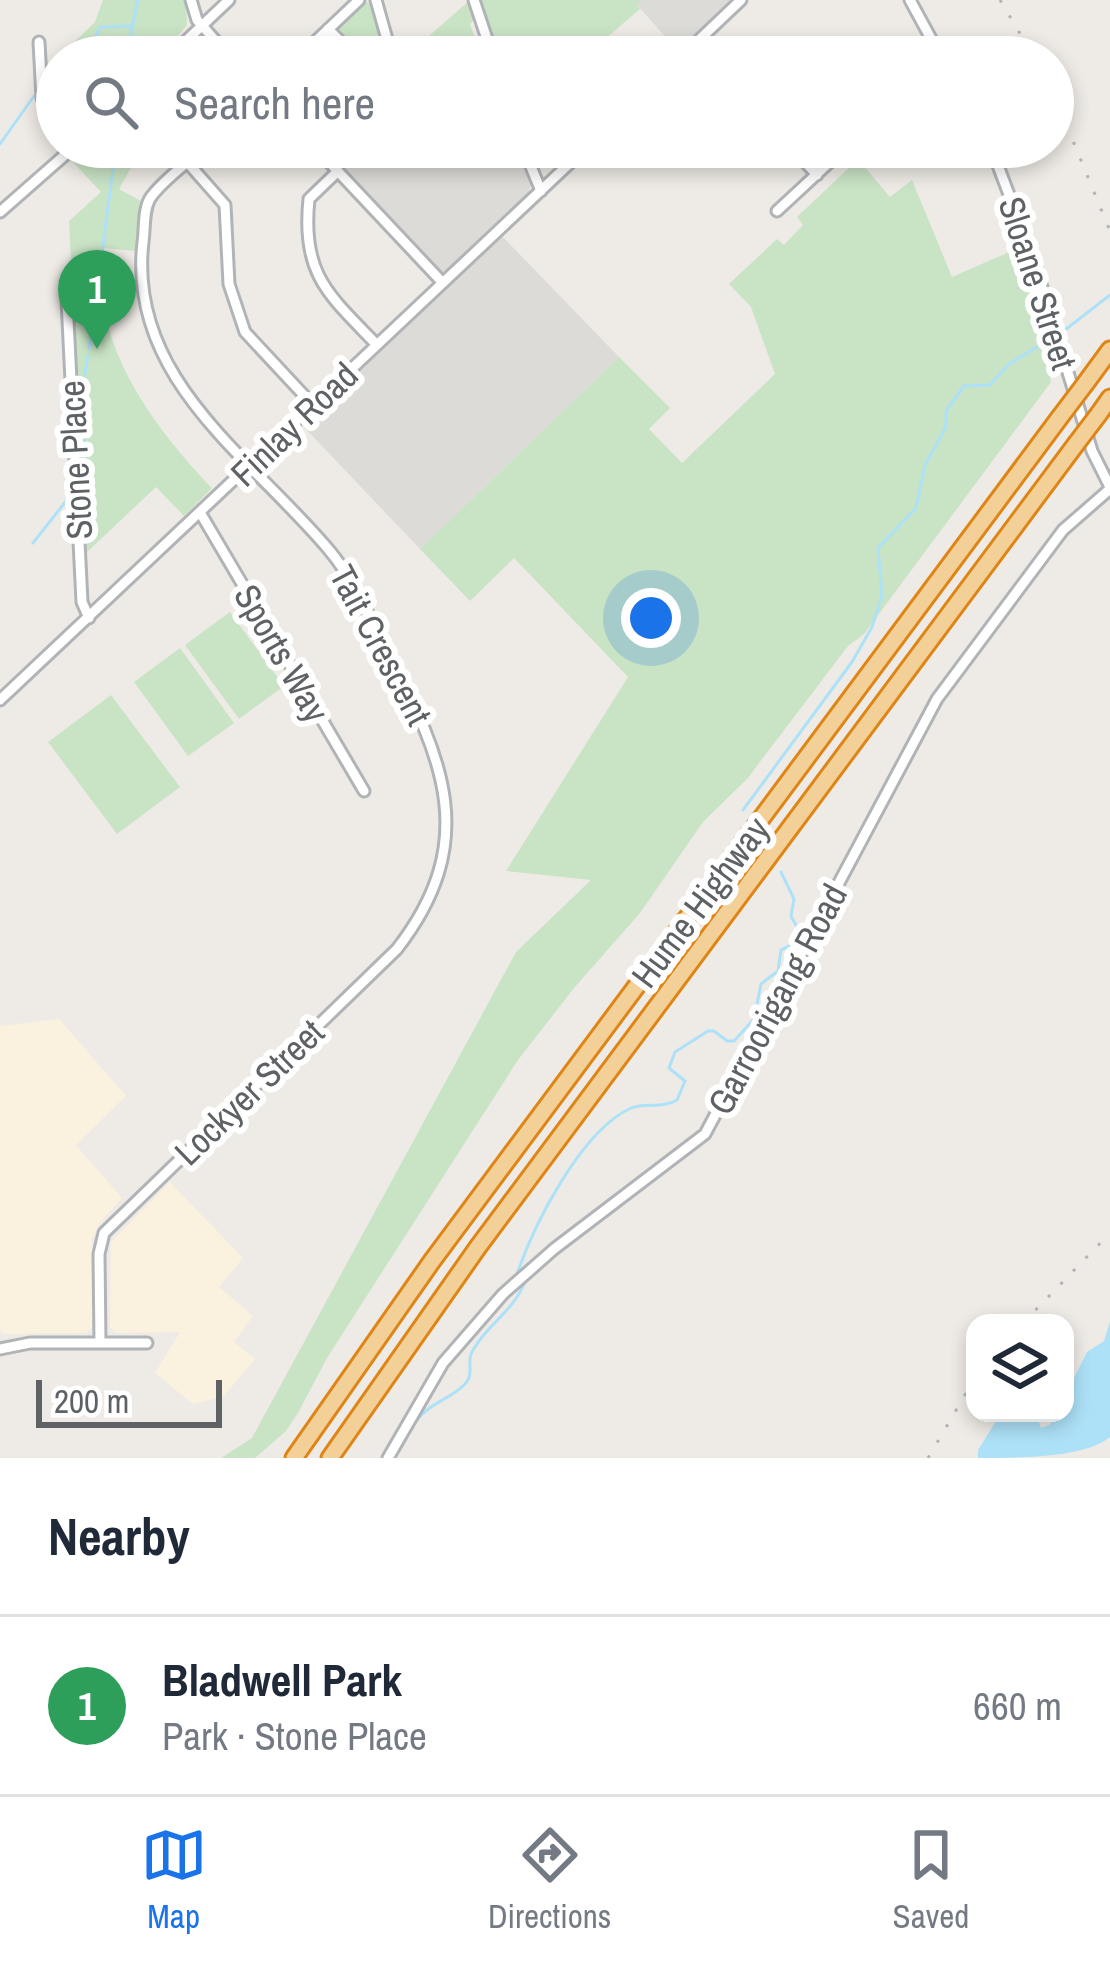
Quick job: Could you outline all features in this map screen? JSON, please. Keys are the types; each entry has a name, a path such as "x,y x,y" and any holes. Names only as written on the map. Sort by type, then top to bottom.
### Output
{"highway":[{"name":"Hume Highway","path":"290,1458 1110,350"},
{"name":"Hume Highway","path":"332,1458 478,1247 1110,398"}],"street":[{"path":"191,0 210,36"},
{"path":"191,36 229,0"},
{"path":"376,0 386,36"},
{"path":"474,0 486,36"},
{"path":"703,36 741,0"},
{"path":"910,0 930,36"},
{"path":"321,36 355,2"},
{"path":"328,29 335,36"},
{"path":"0,212 50,168"},
{"name":"Tait Crescent","path":"183,168 148,203 139,280 172,373 201,416 342,567 421,716 443,783 443,854"},
{"path":"192,168 225,206 229,284 244,332 314,405"},
{"path":"335,168 443,283"},
{"path":"532,168 541,191"},
{"name":"Finlay Road","path":"0,700 565,168"},
{"path":"810,168 817,175"},
{"path":"777,211 824,168"},
{"name":"Sloane Street","path":"999,168 1039,276 1092,451 1110,488"},
{"path":"338,171 309,200 310,253 323,288 377,345"},
{"name":"Stone Place","path":"67,300 82,602 89,618"},
{"name":"Garroorigang Road","path":"388,1458 443,1363 503,1294 554,1249 705,1134 945,686 1063,530 1110,488"},
{"name":"Sports Way","path":"201,514 364,791"},
{"path":"0,687 22,682"},
{"name":"Lockyer Street","path":"100,1343 99,1254 104,1233 397,950 421,916 443,854"},
{"path":"0,1345 147,1343"}],"shaded area":[{"path":"643,0 732,0 694,36 665,36 637,5"},
{"path":"341,168 526,168 531,183 528,196 443,273"},
{"path":"501,235 619,357 420,549 302,425"},
{"path":"59,1019 126,1096 76,1145 122,1198 92,1239 92,1327 86,1333 4,1334 0,1330 0,1026"},
{"path":"170,1182 243,1258 219,1287 253,1316 234,1342 255,1359 224,1396 193,1404 155,1373 180,1332 116,1333 110,1327 111,1242"}],"green space":[{"path":"103,0 186,0 187,25 178,36 81,36 95,22"},
{"path":"470,0 476,18 470,24 474,36 429,36"},
{"path":"479,0 643,0 637,5 640,9 608,36 490,36"},
{"path":"367,2 375,8 383,36 342,36 340,24"},
{"path":"78,168 131,168 119,189 141,201 136,251 103,248 101,282 116,348 147,409 212,488 184,516 156,487 86,553 69,221 101,192"},
{"path":"849,168 866,168 890,197 912,180 952,277 1016,249 1040,320 1051,382 864,634 848,646 747,779 703,822 640,913 518,1060 327,1358 286,1431 255,1458 221,1458 252,1438 516,952 591,880 506,871 628,677 514,558 470,601 420,549 619,357 670,408 649,429 682,463 775,374 751,307 729,284 777,239 784,245 803,225 797,217"},
{"path":"230,612 284,686 239,719 185,645"},
{"path":"180,648 234,723 188,756 134,682"},
{"path":"111,695 180,787 117,834 48,742"}],"water":[{"path":"1110,1321 1110,1437 1068,1453 978,1458 995,1422 1039,1422 1041,1428 1051,1422 1074,1422 1074,1378 1087,1352 1104,1341"}],"waterway":[{"path":"130,36 138,0"},
{"path":"96,36 100,27 131,26"},
{"path":"0,144 34,96"},
{"path":"89,349 113,168"},
{"path":"1061,333 1110,295"},
{"path":"743,810 852,662 872,627 882,596 878,548 916,508 925,465 946,427 946,411 964,386 990,385 1009,364 1052,338"},
{"path":"81,481 85,458 82,389 88,356"},
{"path":"33,543 70,496"},
{"path":"518,1271 548,1204 595,1136 631,1108 677,1100 685,1081 669,1068 675,1052 708,1031 734,1041 754,1019 761,984 778,971 781,950 799,936 791,916 794,899 781,872"},
{"path":"417,1420 468,1381 473,1350 514,1302 526,1280"}],"railway":[{"path":"1000,0 1021,36"},
{"path":"1074,143 1110,231"},
{"path":"1032,1314 1110,1233"},
{"path":"928,1458 966,1393"}],"place":[{"name":"Bladwell Park","path":"97,349"}]}
